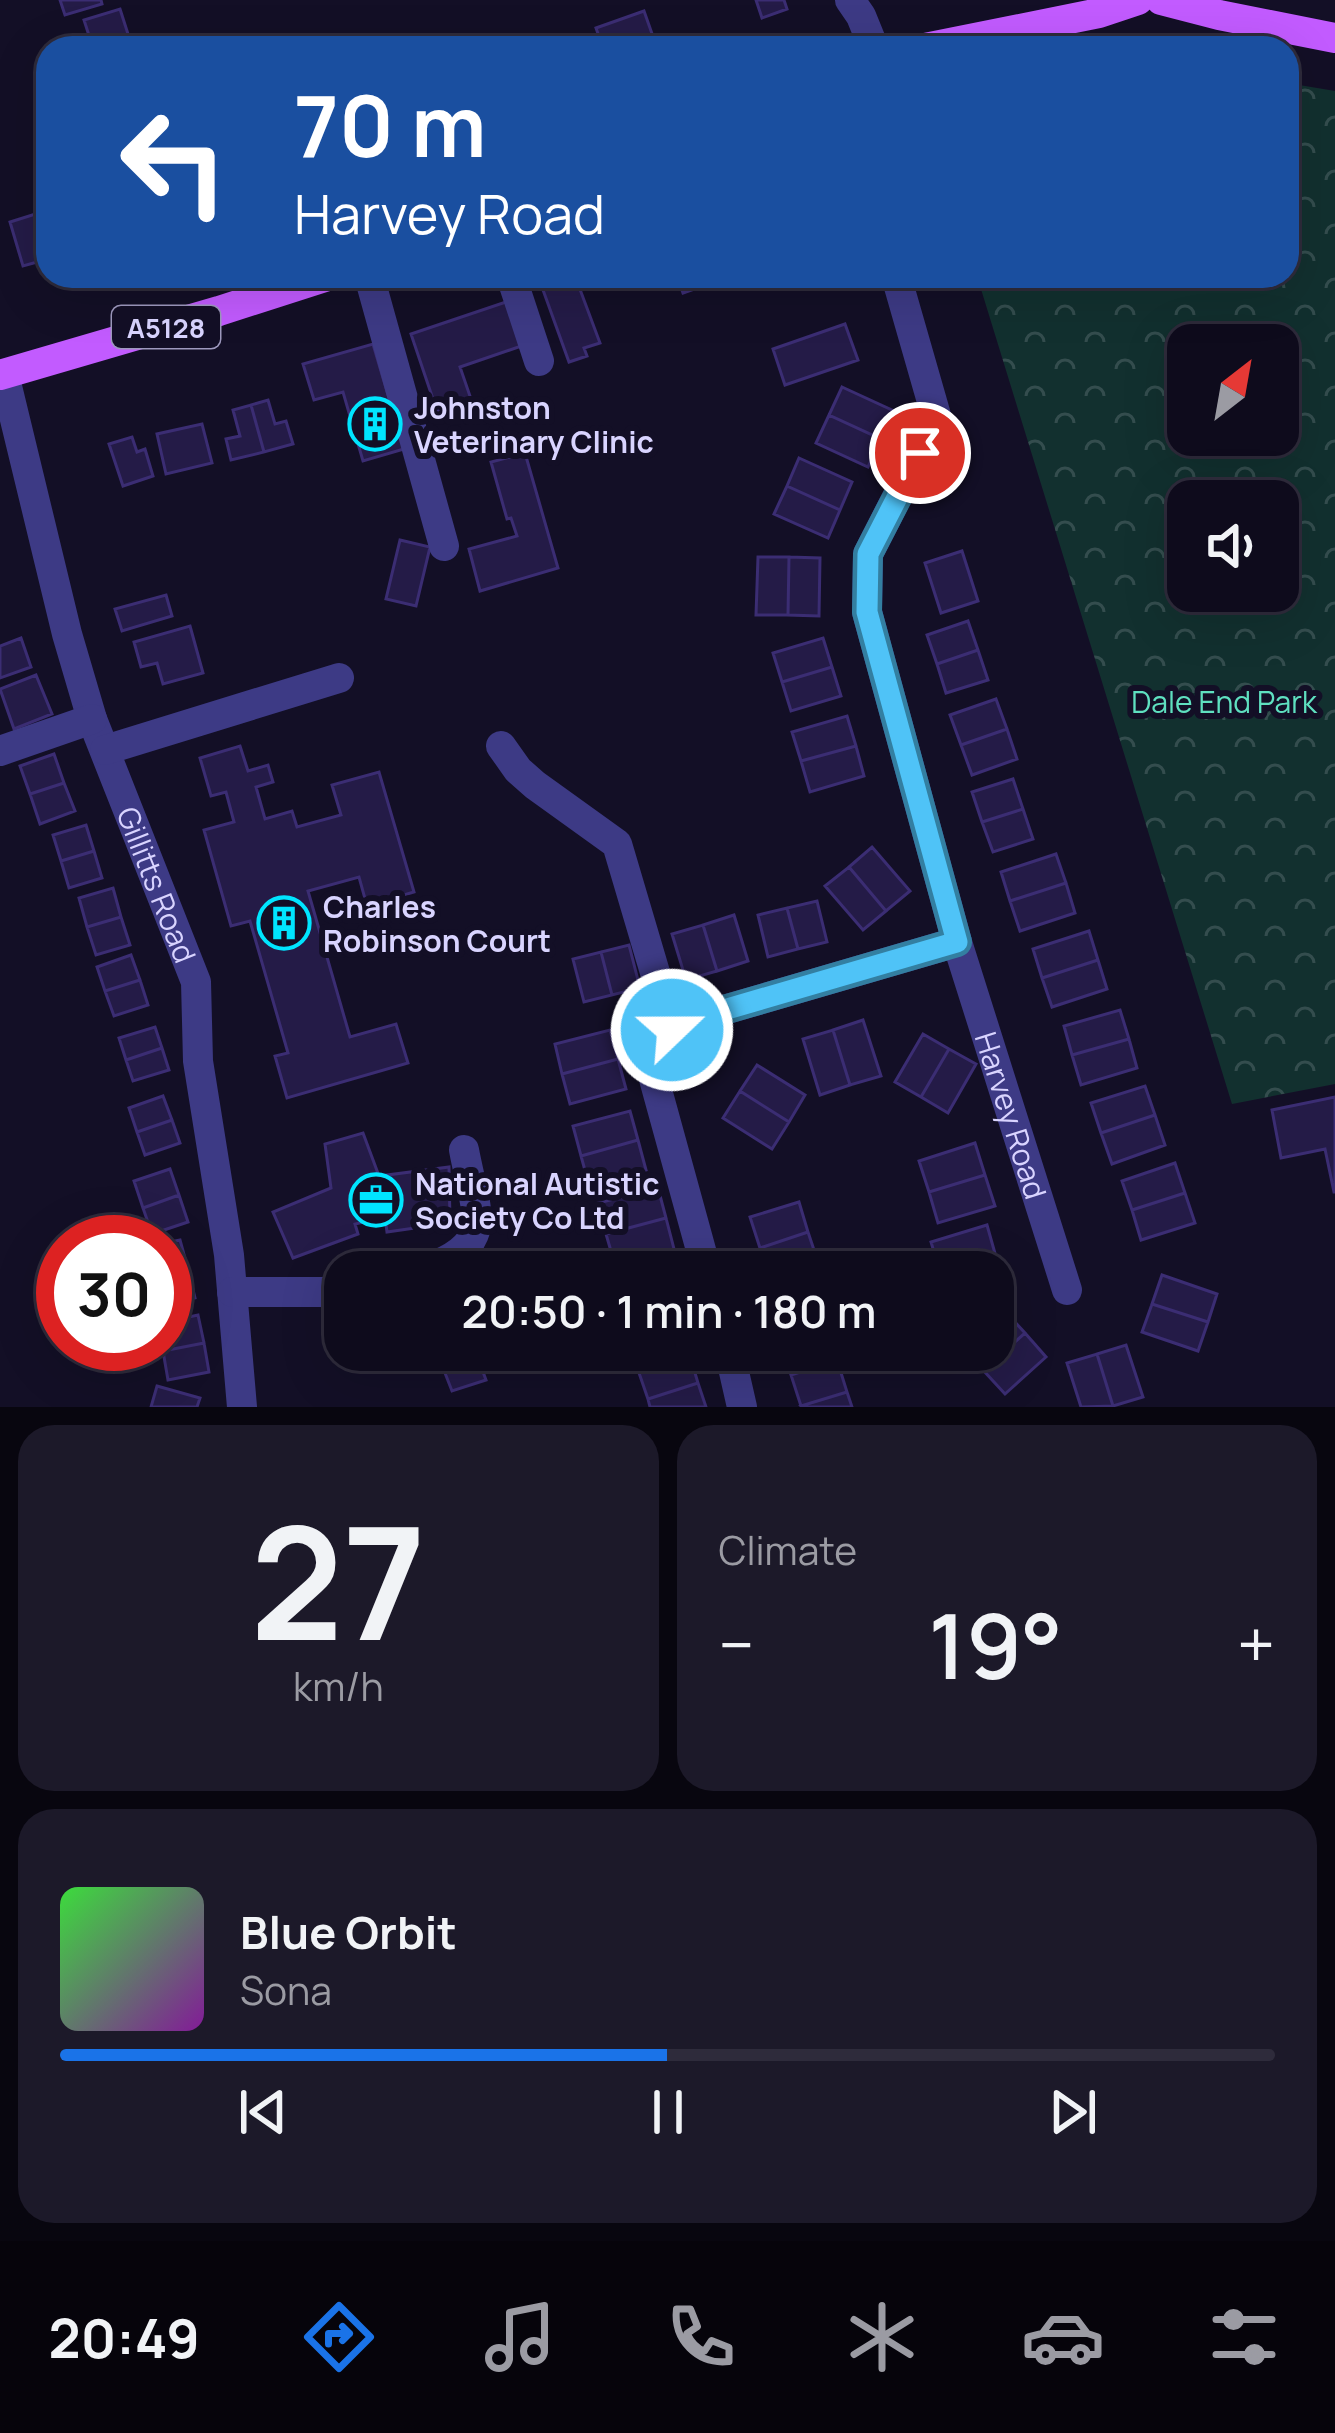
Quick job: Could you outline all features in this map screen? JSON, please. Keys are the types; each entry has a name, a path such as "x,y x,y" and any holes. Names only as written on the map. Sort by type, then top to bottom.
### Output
{"main road":[{"path":"985,36 1099,13 1138,0"},
{"path":"1161,0 1335,38"},
{"name":"A5128","path":"2,374 291,288"}],"street":[{"path":"850,0 869,36"},
{"path":"372,288 444,546"},
{"path":"516,288 539,361"},
{"name":"Harvey Road","path":"899,288 937,419 868,554 867,612 957,942 1067,1290"},
{"name":"Gillitts Road","path":"2,374 92,719 196,982 198,1061 232,1292 242,1407"},
{"path":"105,750 339,678"},
{"path":"0,751 92,719"},
{"path":"500,746 518,770 617,844 672,1030"},
{"path":"701,1251 653,1079 656,1052 672,1030 686,1021 957,942"},
{"path":"464,1150 477,1228 464,1251"},
{"path":"232,1292 324,1290"},
{"path":"734,1371 742,1407"}],"green space":[{"name":"Dale End Park","path":"1299,85 1335,91 1335,1084 1232,1104 981,288 1299,288"}],"building":[{"path":"60,0 101,0 102,4 65,15"},
{"path":"756,0 784,0 787,9 762,18"},
{"path":"120,9 128,34 89,36 84,20"},
{"path":"644,11 653,36 599,36 596,28"},
{"path":"36,214 36,262 23,266 10,222"},
{"path":"542,288 579,288 600,343 584,348 587,356 569,362"},
{"path":"515,299 530,343 460,367 471,399 437,411 411,334"},
{"path":"845,324 858,360 785,385 773,349"},
{"name":"Johnston Veterinary Clinic","path":"373,344 404,449 363,461 343,392 314,400 303,364"},
{"path":"842,387 894,411 881,439 829,415"},
{"path":"268,400 275,424 286,421 293,444 264,452 251,405"},
{"path":"251,405 264,452 231,460 226,439 240,436 233,410"},
{"path":"829,415 881,439 868,467 816,443"},
{"path":"202,424 212,463 166,474 157,434"},
{"path":"132,437 137,452 145,449 153,476 123,486 109,444"},
{"path":"525,453 558,568 480,591 469,549 517,536 511,518 507,519 491,462"},
{"path":"799,458 852,482 840,510 787,486"},
{"path":"787,486 840,510 828,538 774,514"},
{"path":"400,540 430,547 416,606 386,599"},
{"path":"962,551 978,601 941,613 925,563"},
{"path":"758,557 789,557 788,615 756,615"},
{"path":"789,557 820,558 819,616 788,615"},
{"path":"166,595 172,616 122,631 115,609"},
{"path":"968,621 978,650 937,664 927,635"},
{"path":"190,626 203,673 163,684 157,663 141,667 134,642"},
{"path":"21,638 31,667 0,678 0,646"},
{"path":"823,638 832,667 782,682 773,653"},
{"path":"978,650 988,680 946,693 937,664"},
{"path":"832,667 841,696 791,711 782,682"},
{"path":"36,675 52,714 14,729 0,689"},
{"path":"996,699 1007,729 961,745 950,715"},
{"path":"847,716 856,746 801,761 792,732"},
{"path":"1007,729 1017,759 972,775 961,745"},
{"name":"Charles Robinson Court","path":"240,746 248,771 268,765 273,782 256,787 265,819 292,811 297,827 341,815 332,785 379,772 414,892 367,906 359,877 308,891 350,1037 396,1024 408,1063 287,1098 275,1056 288,1053 250,921 231,926 204,830 234,822 226,792 211,796 200,758"},
{"path":"856,746 864,776 810,792 801,761"},
{"path":"54,754 64,783 30,794 20,766"},
{"path":"1013,779 1023,809 982,822 972,792"},
{"path":"64,783 75,811 40,824 30,794"},
{"path":"1023,809 1033,839 993,852 982,822"},
{"path":"86,825 94,851 61,861 53,835"},
{"path":"872,847 910,891 886,911 849,867"},
{"path":"94,851 102,878 69,888 61,861"},
{"path":"1056,854 1066,883 1010,901 1001,872"},
{"path":"849,867 886,911 863,930 825,886"},
{"path":"1066,883 1075,913 1020,931 1010,901"},
{"path":"113,888 121,917 87,927 79,898"},
{"path":"817,901 827,942 798,949 787,908"},
{"path":"787,908 798,949 768,957 758,915"},
{"path":"734,915 748,961 717,971 703,925"},
{"path":"121,917 130,945 96,955 87,927"},
{"path":"703,925 717,971 686,980 672,934"},
{"path":"1089,931 1098,960 1042,978 1033,949"},
{"path":"629,945 640,988 612,995 601,952"},
{"path":"601,952 612,995 584,1002 573,959"},
{"path":"131,955 140,980 105,991 97,967"},
{"path":"1098,960 1107,989 1052,1007 1042,978"},
{"path":"140,980 148,1005 114,1016 105,991"},
{"path":"1120,1010 1129,1039 1072,1055 1064,1026"},
{"path":"863,1020 881,1076 850,1085 833,1030"},
{"path":"155,1027 162,1048 126,1060 119,1038"},
{"path":"610,1030 618,1059 562,1074 555,1044"},
{"path":"833,1030 850,1085 820,1095 803,1039"},
{"path":"923,1034 949,1049 921,1097 895,1082"},
{"path":"1129,1039 1137,1068 1081,1085 1072,1055"},
{"path":"162,1048 169,1070 133,1081 126,1060"},
{"path":"949,1049 976,1064 948,1113 921,1097"},
{"path":"618,1059 626,1089 570,1104 562,1074"},
{"path":"757,1065 805,1095 789,1122 740,1091"},
{"path":"1145,1086 1155,1115 1101,1133 1091,1103"},
{"path":"740,1091 789,1122 772,1149 723,1118"},
{"path":"163,1096 172,1120 137,1132 129,1108"},
{"path":"1335,1097 1334,1192 1325,1149 1281,1158 1272,1110"},
{"path":"630,1111 638,1140 581,1156 573,1126"},
{"path":"1155,1115 1165,1145 1112,1164 1101,1133"},
{"path":"172,1120 180,1143 145,1155 137,1132"},
{"name":"National Autistic Society Co Ltd","path":"363,1133 379,1176 449,1167 450,1223 387,1232 385,1217 355,1224 358,1234 293,1258 273,1212 331,1188 325,1144"},
{"path":"638,1140 646,1170 589,1185 581,1156"},
{"path":"975,1143 985,1175 929,1192 919,1161"},
{"path":"1175,1163 1185,1193 1132,1210 1122,1181"},
{"path":"170,1169 179,1195 143,1208 134,1181"},
{"path":"985,1175 995,1206 938,1223 929,1192"},
{"path":"658,1188 666,1218 606,1234 598,1203"},
{"path":"1185,1193 1195,1223 1141,1240 1132,1210"},
{"path":"179,1195 186,1215 145,1215 143,1208"},
{"path":"799,1202 808,1232 760,1248 750,1217"},
{"path":"666,1218 674,1249 611,1251 606,1234"},
{"path":"987,1225 994,1251 934,1251 931,1242"},
{"path":"808,1232 814,1251 761,1251"},
{"path":"1162,1275 1217,1294 1208,1322 1152,1304"},
{"path":"1152,1304 1208,1322 1198,1351 1142,1332"},
{"path":"198,1315 204,1343 192,1345 192,1316"},
{"path":"1014,1321 1025,1333 1014,1343"},
{"path":"1025,1333 1046,1357 1005,1394 984,1371 1014,1371 1014,1343"},
{"path":"204,1343 209,1372 168,1380 166,1371 192,1371 192,1345"},
{"path":"1126,1345 1143,1397 1113,1406 1097,1354"},
{"path":"1097,1354 1113,1406 1081,1407 1067,1363"},
{"path":"444,1371 483,1371 486,1380 452,1391"},
{"path":"638,1371 694,1371 698,1383 648,1399"},
{"path":"840,1371 847,1392 801,1406 791,1375"},
{"path":"698,1383 706,1407 650,1407 648,1399"},
{"path":"157,1386 200,1398 197,1407 151,1407"},
{"path":"847,1392 852,1407 801,1406"}],"place":[{"name":"Johnston Veterinary Clinic","path":"375,424"},
{"name":"Charles Robinson Court","path":"284,923"},
{"name":"National Autistic Society Co Ltd","path":"376,1200"}],"route":[{"path":"672,1030 686,1021 957,942 867,612 868,554 920,453"}]}
